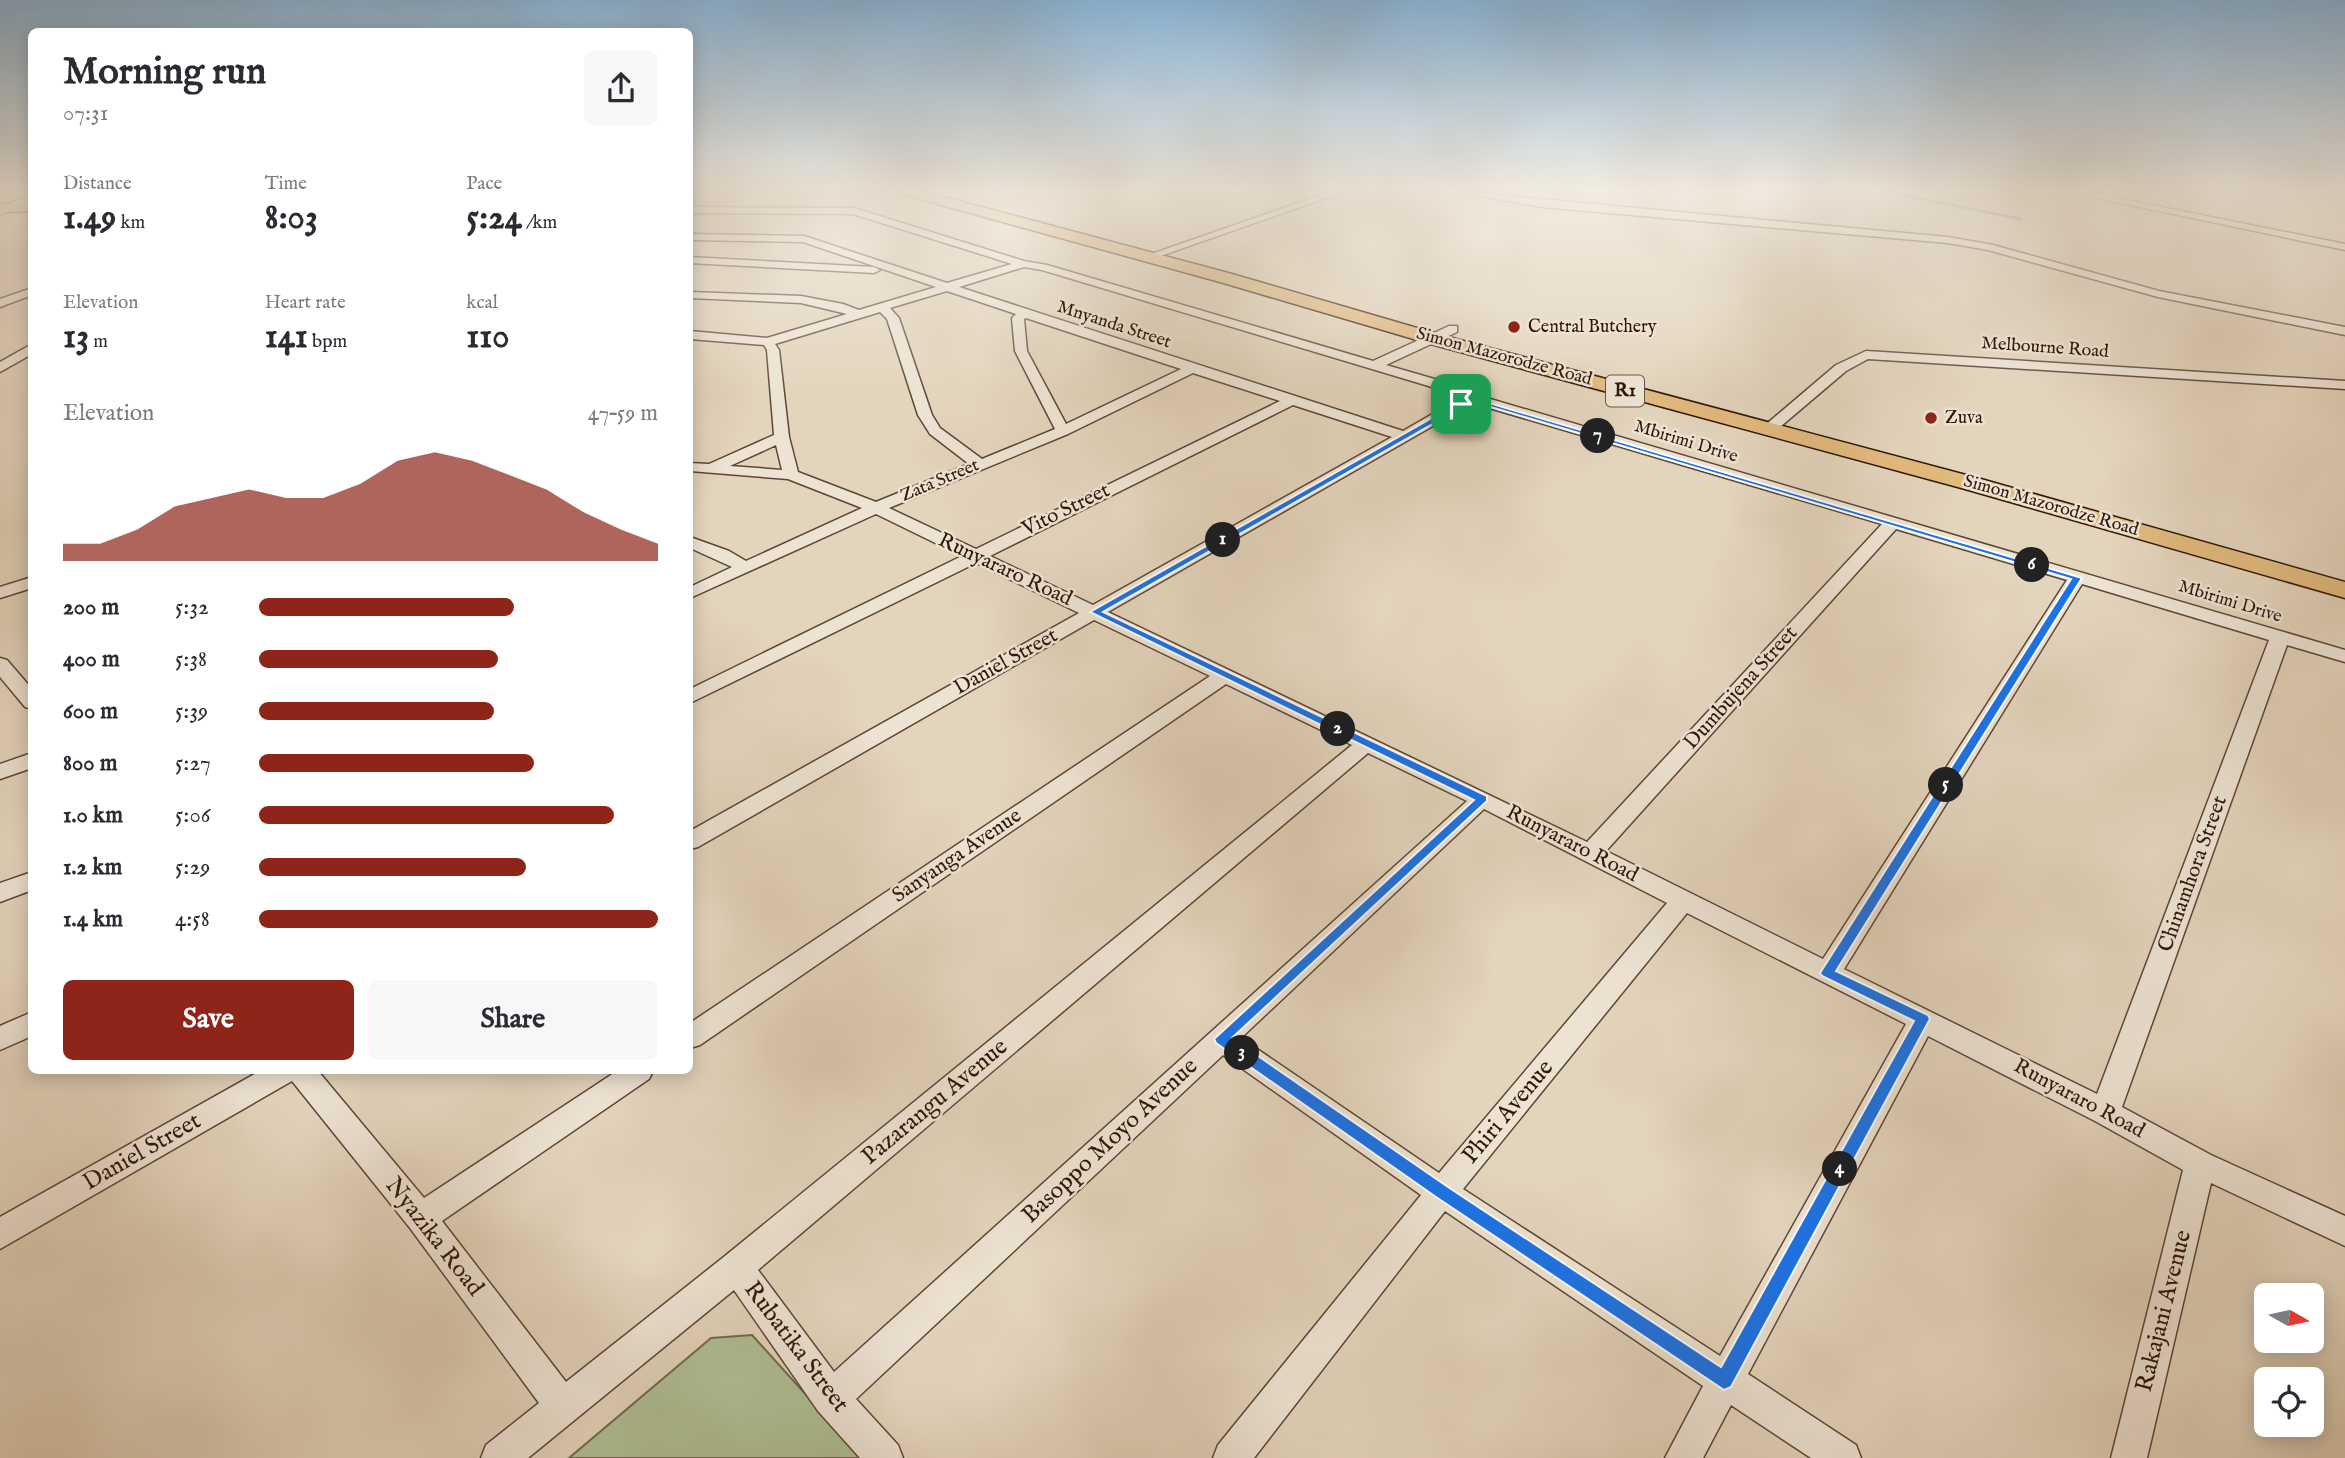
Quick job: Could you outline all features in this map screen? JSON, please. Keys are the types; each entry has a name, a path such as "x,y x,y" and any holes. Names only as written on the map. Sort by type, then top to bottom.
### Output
{"highway":[{"name":"Simon Mazorodze Road","path":"1171,259 1434,339 2253,543"},
{"name":"Simon Mazorodze Road","path":"1176,259 1453,329 1776,424 1864,447 1906,466 2345,590"}],"street":[{"name":"Mnyanda Street","path":"863,259 1191,369 1404,436"},
{"name":"Mbirimi Drive","path":"1007,259 1043,267 1375,365 1457,390 1465,397 2345,656"},
{"path":"2032,259 2158,294 2345,331"},
{"path":"693,260 900,271"},
{"path":"693,335 768,342 1023,264"},
{"path":"0,303 28,292"},
{"path":"693,295 816,302 847,307 858,314"},
{"path":"881,306 893,318 925,415 935,431 979,464"},
{"path":"1024,314 1018,318 1021,351 1063,431"},
{"path":"1375,365 1453,329"},
{"path":"768,342 773,350 782,437 791,475"},
{"path":"0,368 28,350"},
{"name":"Melbourne Road","path":"1776,424 1841,368 1859,357 1874,355 2345,384"},
{"name":"Zata Street","path":"693,592 876,508 1063,431 1191,369"},
{"name":"Daniel Street","path":"693,839 1461,404 1465,397"},
{"name":"Vito Street","path":"693,695 973,555 1292,400"},
{"path":"712,468 782,437"},
{"name":"Runyararo Road","path":"693,467 791,475 876,508 1482,799 1923,1019 2200,1164 2345,1231"},
{"name":"Dumbujena Street","path":"1590,854 1892,523"},
{"path":"693,543 723,555 745,568"},
{"path":"1828,973 2077,578"},
{"path":"0,593 28,583"},
{"name":"Chinamhora Street","path":"2105,1112 2280,637"},
{"path":"3,674 28,700"},
{"name":"Sanyanga Avenue","path":"693,1035 1225,675"},
{"name":"Pazarangu Avenue","path":"499,1458 737,1267 1367,743"},
{"path":"0,772 28,762"},
{"name":"Basoppo Moyo Avenue","path":"831,1398 1482,799"},
{"path":"0,893 28,882"},
{"name":"Phiri Avenue","path":"1231,1458 1442,1192 1683,900"},
{"path":"1683,1458 1923,1019"},
{"path":"0,1039 28,1025"},
{"path":"1222,1039 1442,1192 1843,1458"},
{"name":"Daniel Street","path":"0,1234 280,1074"},
{"name":"Nyazika Road","path":"303,1074 421,1218 563,1406"},
{"path":"421,1218 635,1074"},
{"name":"Rakajani Avenue","path":"2129,1458 2200,1164"},
{"name":"Rubatika Street","path":"737,1267 831,1398 885,1458"}],"green space":[{"path":"752,1335 863,1458 569,1458 711,1338"}],"place":[{"name":"Central Butchery","path":"1514,327"},
{"name":"Zuva","path":"1931,418"}],"route":[{"path":"1465,397 2077,578 1828,973 1923,1019 1724,1380 1442,1192 1222,1039 1482,799 1096,612 1461,404 1465,397"}]}
